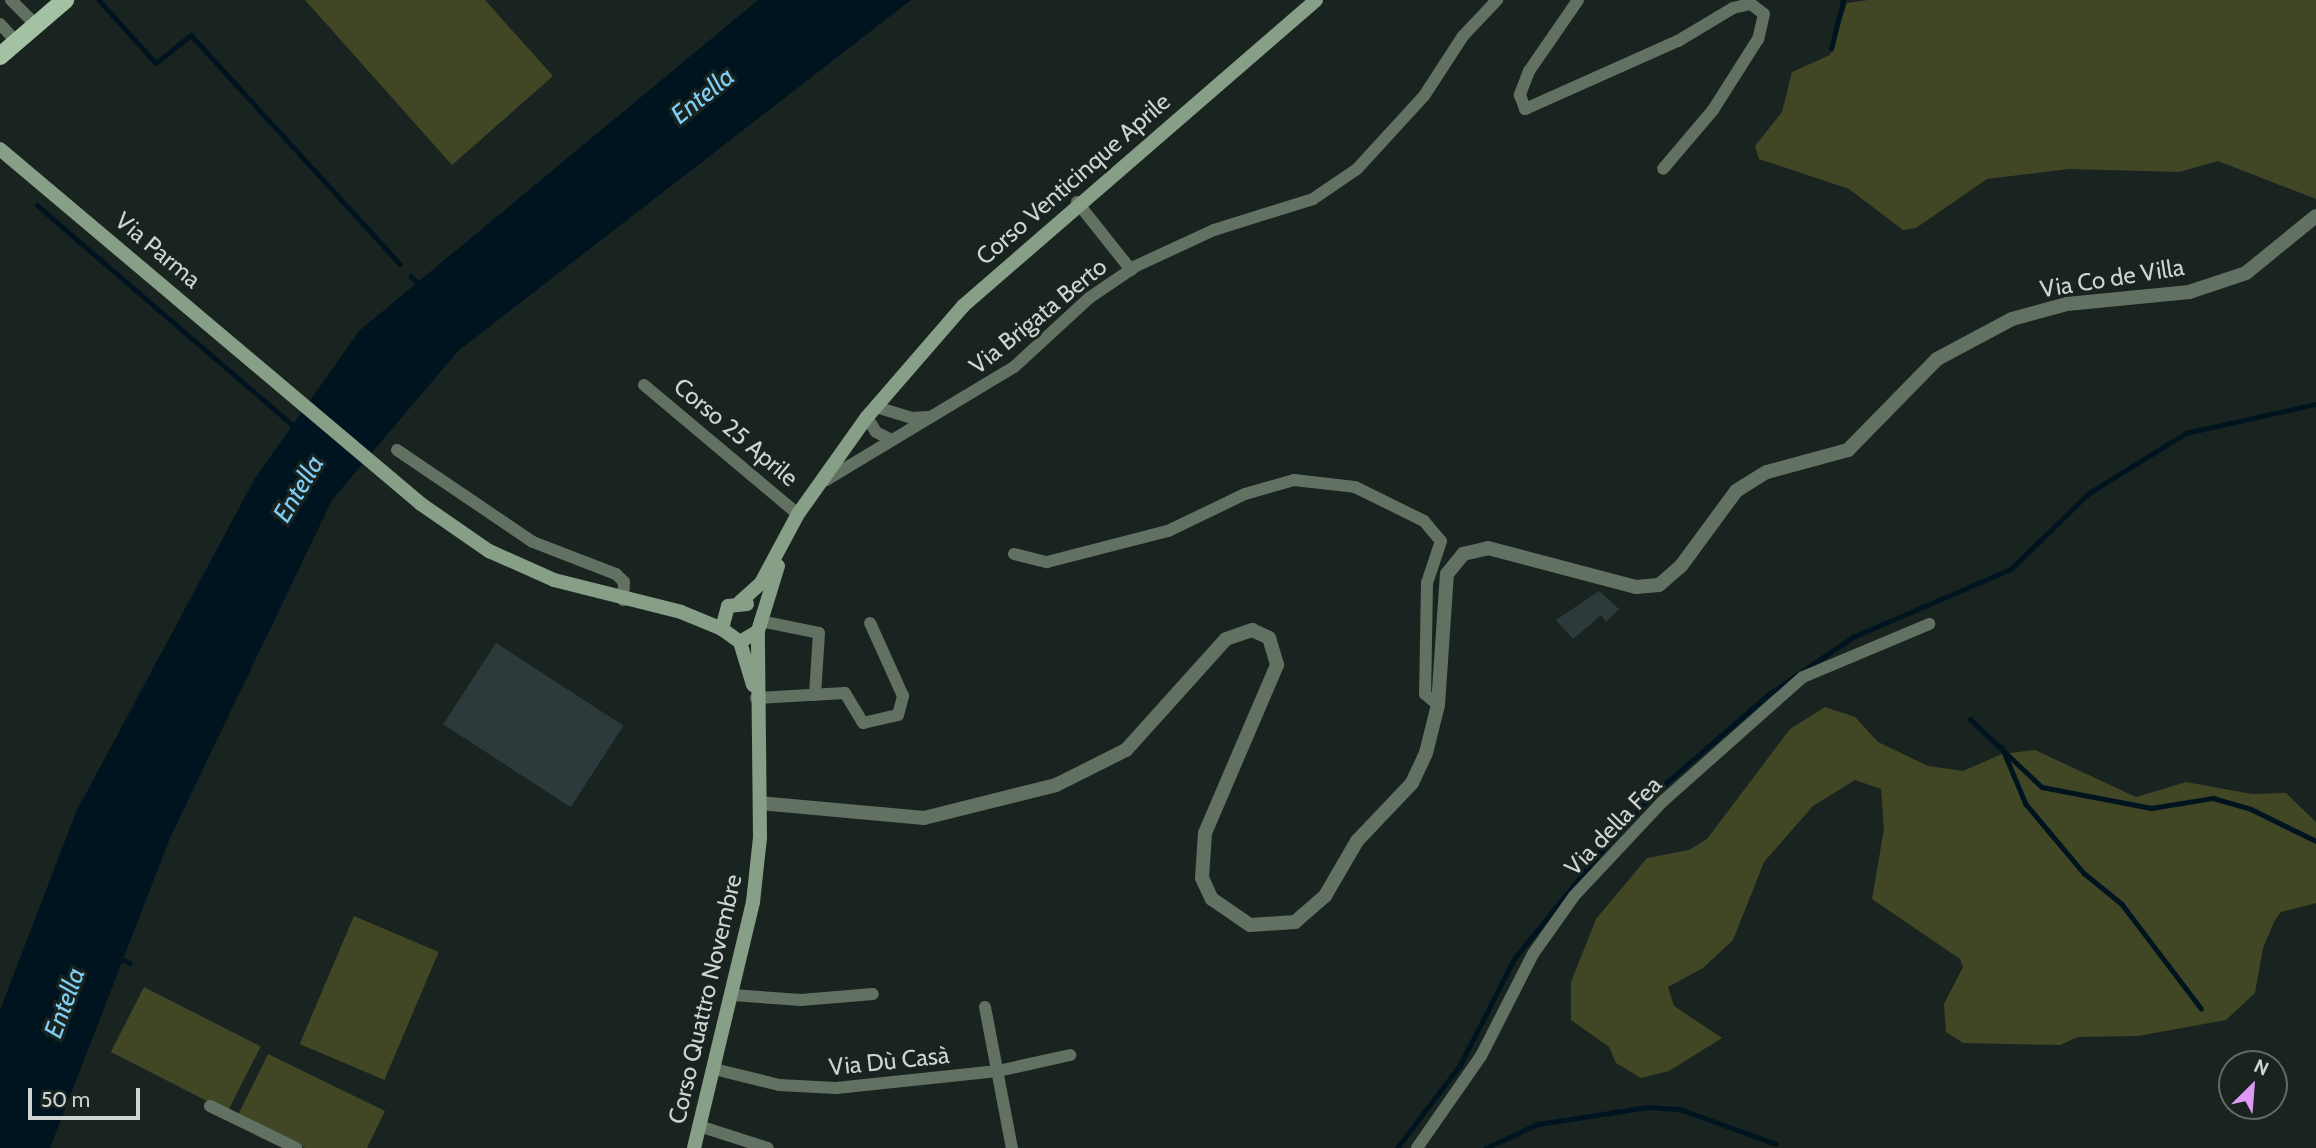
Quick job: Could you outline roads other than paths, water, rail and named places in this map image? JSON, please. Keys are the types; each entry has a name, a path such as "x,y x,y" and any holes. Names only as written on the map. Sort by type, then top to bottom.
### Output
{"main road":[{"path":"0,56 65,0"},
{"name":"Corso Venticinque Aprile","path":"872,412 963,306 1077,202 1316,0"},
{"name":"Via Parma","path":"0,149 421,504 517,565 623,600 681,612"},
{"name":"Corso 25 Aprile","path":"740,603 761,583 817,486 872,412"},
{"name":"Corso 25 Aprile","path":"756,695 759,626 787,539"},
{"path":"681,612 724,611 740,603 751,606 759,626 740,642"},
{"path":"722,629 724,611"},
{"path":"681,612 722,629 740,642 756,695"},
{"name":"Corso Quattro Novembre","path":"694,1148 753,902 760,803 756,695"}],"street":[{"path":"10,0 36,25"},
{"name":"Via Brigata Berto","path":"817,486 890,439 935,416 1014,368 1089,298 1131,270 1214,230 1313,199 1357,169 1424,96 1463,36 1497,0"},
{"path":"1578,0 1529,71 1521,95 1525,109 1678,41 1734,8 1751,4 1764,14 1758,39 1713,110 1663,169"},
{"path":"0,24 16,41"},
{"path":"1077,202 1131,270"},
{"name":"Via Co de Villa","path":"1438,705 1444,588 1453,563 1463,554 1488,548 1636,587 1659,585 1681,566 1735,491 1767,472 1848,450 1937,359 2012,319 2056,307 2189,292 2246,273 2316,216"},
{"name":"Corso 25 Aprile","path":"643,385 799,514"},
{"path":"890,439 876,432 872,412 911,418 935,416"},
{"path":"397,450 533,542 616,574 624,582 623,600"},
{"path":"760,803 924,818 1056,785 1126,750 1226,639 1252,629 1269,638 1277,664 1200,855 1202,878 1221,907 1250,925 1272,927 1314,910 1357,842 1412,783 1438,705 1427,701 1425,680 1427,583 1441,541 1423,521 1355,486 1294,480 1245,494 1168,531 1047,562 1014,554"},
{"path":"756,695 845,693 869,725 898,715 903,696 870,623"},
{"name":"Via della Fea","path":"1417,1148 1482,1056 1532,954 1574,896 1662,802 1803,677 1929,624"},
{"path":"759,626 819,633 815,695"},
{"path":"732,995 801,1000 873,994"},
{"path":"985,1007 1013,1148"},
{"name":"Via Dù Casà","path":"713,1069 821,1089 998,1070 1070,1055"},
{"path":"210,1106 296,1148"},
{"path":"699,1126 768,1148"}],"water":[{"name":"Entella","path":"758,0 911,0 458,351 332,500 170,838 50,1148 0,1148 0,1010 76,812 255,478 360,330"}],"waterway":[{"path":"99,0 156,63 191,35 400,264"},
{"path":"1831,49 1843,0"},
{"path":"37,205 296,428"},
{"path":"411,276 420,285"},
{"path":"1397,1148 1460,1065 1514,959 1603,849 1650,797 1769,694 1853,637 2011,569 2089,493 2186,433 2316,404"},
{"path":"1970,719 2042,787 2151,808 2213,798 2251,809 2316,841"},
{"path":"2002,747 2026,804 2084,873 2122,904 2201,1008"},
{"path":"118,957 130,963"},
{"path":"1486,1148 1538,1124 1648,1107 1680,1109 1776,1144"}]}
